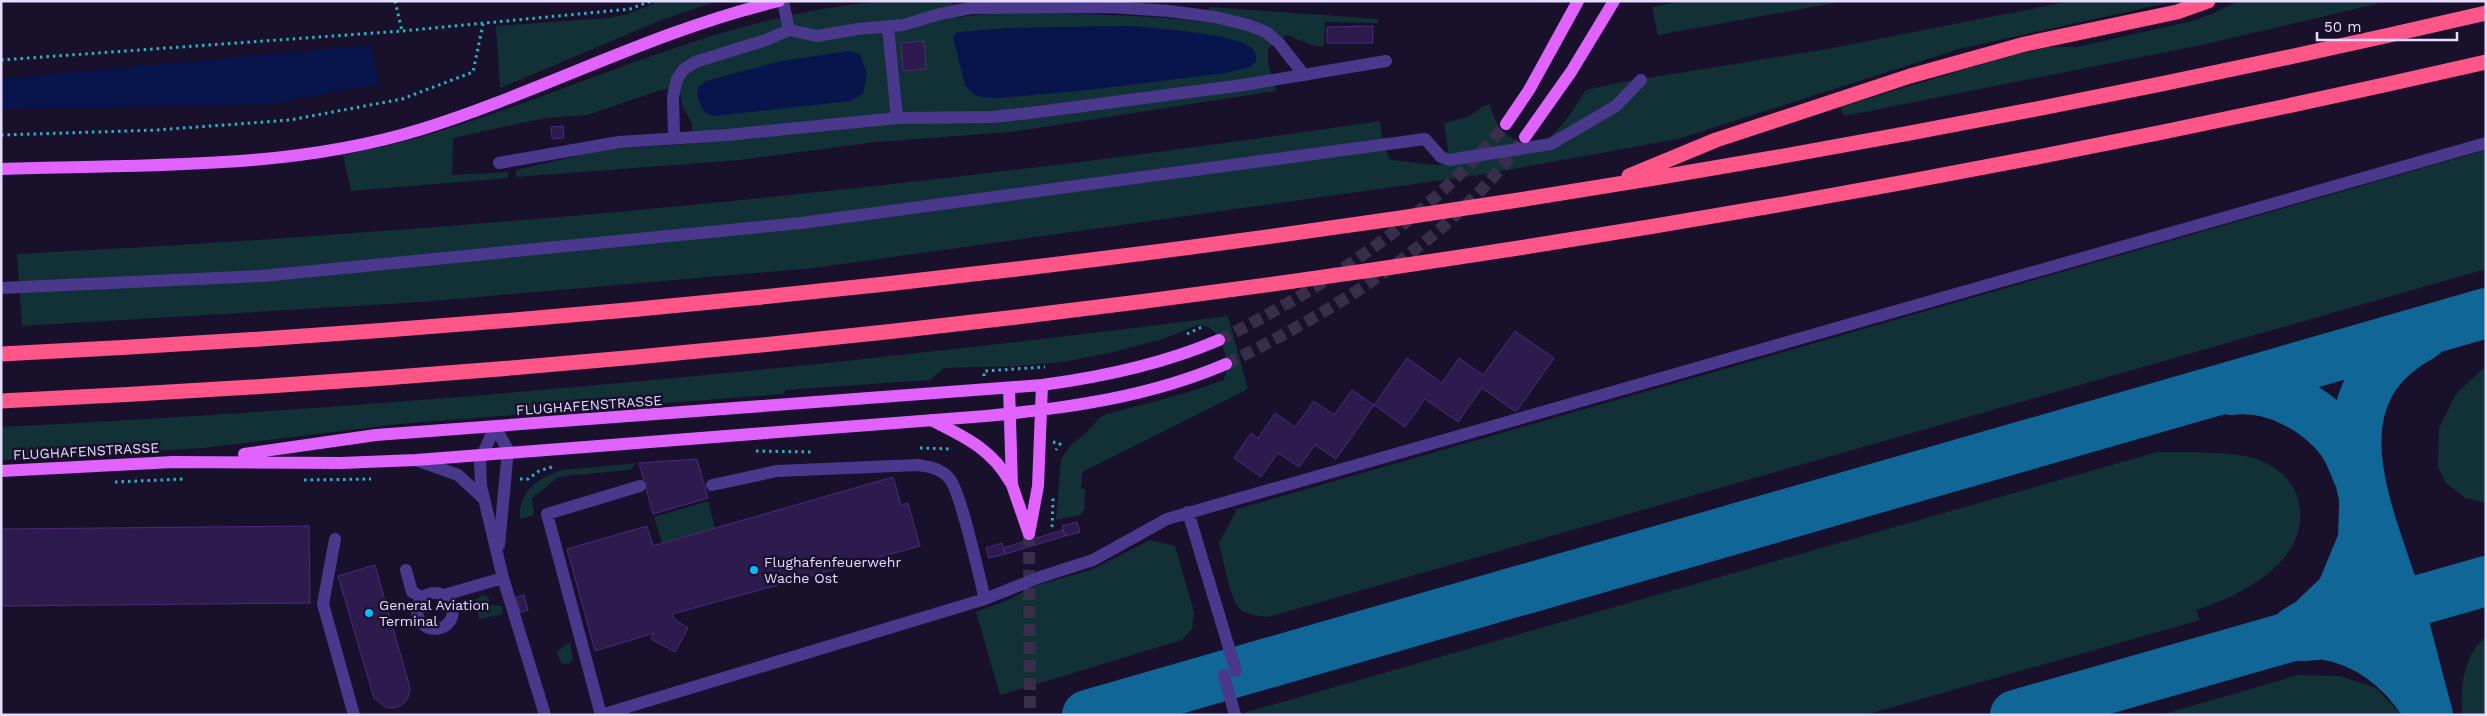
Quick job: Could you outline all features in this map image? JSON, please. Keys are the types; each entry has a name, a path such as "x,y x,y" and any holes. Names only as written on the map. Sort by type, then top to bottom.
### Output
{"highway":[{"path":"1604,187 1716,140 1880,85 2025,44 2164,15 2208,1"},
{"path":"1,354 309,336 570,316 851,288 1252,239 1604,187 2059,104 2486,13"},
{"path":"1,401 318,383 618,360 922,328 1231,290 1531,246 1829,197 2136,138 2486,62"}],"main road":[{"path":"1,169 260,159 340,149 421,129 678,31 740,11 781,1"},
{"path":"1506,124 1529,90 1578,1"},
{"path":"1525,136 1571,72 1614,1"},
{"name":"FLUGHAFENSTRASSE","path":"173,462 376,435 1042,385 1106,375 1150,364 1219,340"},
{"name":"FLUGHAFENSTRASSE","path":"1,471 173,462 341,464 416,460 1010,414 1042,411 1147,391 1226,364"},
{"path":"931,420 967,438 987,452 999,464 1012,485 1029,534 1038,486 1042,385"},
{"path":"1009,388 1012,485"}],"lane":[{"path":"781,1 789,30"},
{"path":"674,138 674,92 681,72 700,60 766,40 789,30 817,36 906,24 950,11 983,8 1110,7 1198,14 1248,25 1266,32 1279,42 1304,75"},
{"path":"888,27 897,118"},
{"path":"499,163 524,160 609,143 897,118 1022,114 1243,86 1386,61"},
{"path":"1,288 262,276 801,223 1425,139 1440,157 1449,160 1551,144 1577,127 1616,106 1641,80"},
{"path":"640,486 547,514 601,715 985,599 1040,577 1093,560 1167,519 1188,512 2486,143"},
{"path":"495,427 507,446 508,452 498,552"},
{"path":"495,427 482,455 479,473 483,498 503,578 545,715"},
{"path":"416,460 458,475 483,498"},
{"path":"712,485 777,471 918,465 938,469 950,479 958,498 985,599"},
{"path":"1188,512 1230,674 1235,715"},
{"path":"335,539 323,604 354,715"},
{"path":"406,570 412,592 422,597"},
{"path":"444,595 451,603 453,613 448,623 439,629 428,628 419,620 417,608 422,597 433,593 444,595 503,578"}],"path":[{"path":"395,1 402,31"},
{"path":"1,60 484,24 620,10 652,1"},
{"path":"1,135 157,130 290,120 402,98 473,72 484,24"}],"green space":[{"path":"660,1 717,1 659,21 500,88 496,26 608,18 628,14"},
{"path":"891,1 952,1 956,18 1000,14 1084,14 1143,16 1202,22 1210,7 1378,19 1378,23 1325,22 1324,47 1311,45 1287,35 1268,49 1268,63 1276,91 1011,132 876,142 740,160 516,177 516,170 606,149 691,144 692,123 682,106 680,93 664,89 587,115 545,118 453,138 452,175 508,172 508,178 351,191 343,155 431,134 715,35 772,20 831,8"},
{"path":"1684,1 1845,1 1658,35 1652,7"},
{"path":"2072,1 2176,1 1959,49 1678,139 1486,174 814,268 420,302 22,326 17,254 359,233 700,204 1040,167 1380,121 1382,140 1390,160 1442,165 1450,164 1444,123 1468,117 1490,104 1497,123 1506,134 1523,143 1535,144 1545,140 1555,132 1586,90 1623,82 1827,49"},
{"path":"2238,1 2389,1 2197,46 1844,116 1840,107 2013,55 2049,47 2077,47 2192,21 2212,14"},
{"path":"2486,150 2486,269 1268,617 1244,612 1233,598 1219,543 1237,509"},
{"path":"1228,316 1248,389 1082,472 1081,488 1085,489 1084,510 1080,515 1056,520 1061,459 1071,445 1087,432 1099,418 1107,414 1186,393 1224,380 1228,366 1222,343 1216,333 1207,326 1198,325 1160,340 1109,353 1063,362 1017,366 944,368 930,380 785,390 784,394 399,424 204,448 1,460 1,427 309,408 616,384 922,353"},
{"path":"2486,366 2486,503 2465,498 2446,483 2438,467 2439,428 2456,394"},
{"path":"2157,452 2223,453 2259,460 2278,470 2288,480 2298,499 2300,520 2295,540 2285,557 2271,571 2253,584 2234,595 2196,610 2200,620 1865,715 1240,714"},
{"path":"637,463 629,470 557,478 532,498 534,515 520,519 520,509 526,493 545,477 563,470"},
{"path":"708,501 715,528 662,543 654,517"},
{"path":"1150,540 1175,546 1194,612 1192,629 1182,640 1000,695 976,612 1008,600 1037,585 1091,570"},
{"path":"483,595 488,597 491,605 501,606 503,614 479,619 475,600"},
{"path":"2486,637 2486,715 2462,715 2463,683 2468,663 2472,653"},
{"path":"570,642 573,660 570,663 562,664 556,652"},
{"path":"2298,675 2340,676 2376,688 2402,715 2161,715"}],"shaded area":[{"path":"1131,26 1194,32 1243,43 1253,49 1256,62 1250,67 1226,73 1088,90 998,98 981,97 973,94 965,85 953,37 958,32 1008,28"},
{"path":"371,45 379,84 268,104 1,109 1,79"},
{"path":"849,51 860,54 867,74 863,94 851,101 714,116 704,112 697,95 698,88 706,81 781,61"}],"building":[{"path":"1373,26 1373,43 1327,43 1327,27"},
{"path":"924,41 926,69 903,71 901,43"},
{"path":"563,126 564,138 552,139 551,127"},
{"path":"1515,331 1554,358 1516,412 1482,388 1458,422 1425,399 1405,427 1374,405 1407,358 1442,383 1459,358 1483,375"},
{"path":"1352,390 1374,405 1336,459 1315,445 1299,467 1278,453 1261,477 1234,458 1251,433 1258,438 1275,413 1295,427 1314,401 1334,415"},
{"path":"697,459 708,498 653,514 639,463"},
{"path":"893,477 901,505 908,503 920,546 672,614 674,619 688,628 675,652 651,639 654,633 595,651 567,549 647,526 653,546"},
{"path":"1077,522 1080,532 1065,536 1062,526"},
{"path":"309,526 310,603 1,606 1,529"},
{"path":"1063,530 1065,536 1035,545 1033,539"},
{"path":"1033,539 1035,545 1005,554 1003,548"},
{"path":"1002,543 1005,554 989,558 986,548"},
{"name":"General Aviation Terminal","path":"375,565 410,688 408,698 396,708 387,708 374,698 338,576"},
{"path":"524,595 528,610 520,613 516,597"}],"taxiway":[{"path":"1087,715 2486,313"},
{"path":"2422,336 2388,361 2367,390 2358,422 2357,457 2363,493 2373,530 2401,615 2428,715"},
{"path":"2231,390 2262,391 2292,401 2306,409 2331,428 2341,440 2349,453 2358,475"},
{"path":"2296,631 2311,622 2341,593 2363,540 2364,504"},
{"path":"2015,715 2486,581"},
{"path":"2303,636 2326,635 2341,638 2369,650 2382,658 2404,678 2423,702"}],"tunnel":[{"path":"1219,340 1299,297 1374,247 1443,190 1506,124"},
{"path":"1226,364 1308,321 1387,271 1424,243 1459,212 1491,179 1521,143"},
{"path":"1029,534 1030,715"}],"place":[{"name":"Flughafenfeuerwehr Wache Ost","path":"754,570"},
{"name":"General Aviation Terminal","path":"369,613"}]}
